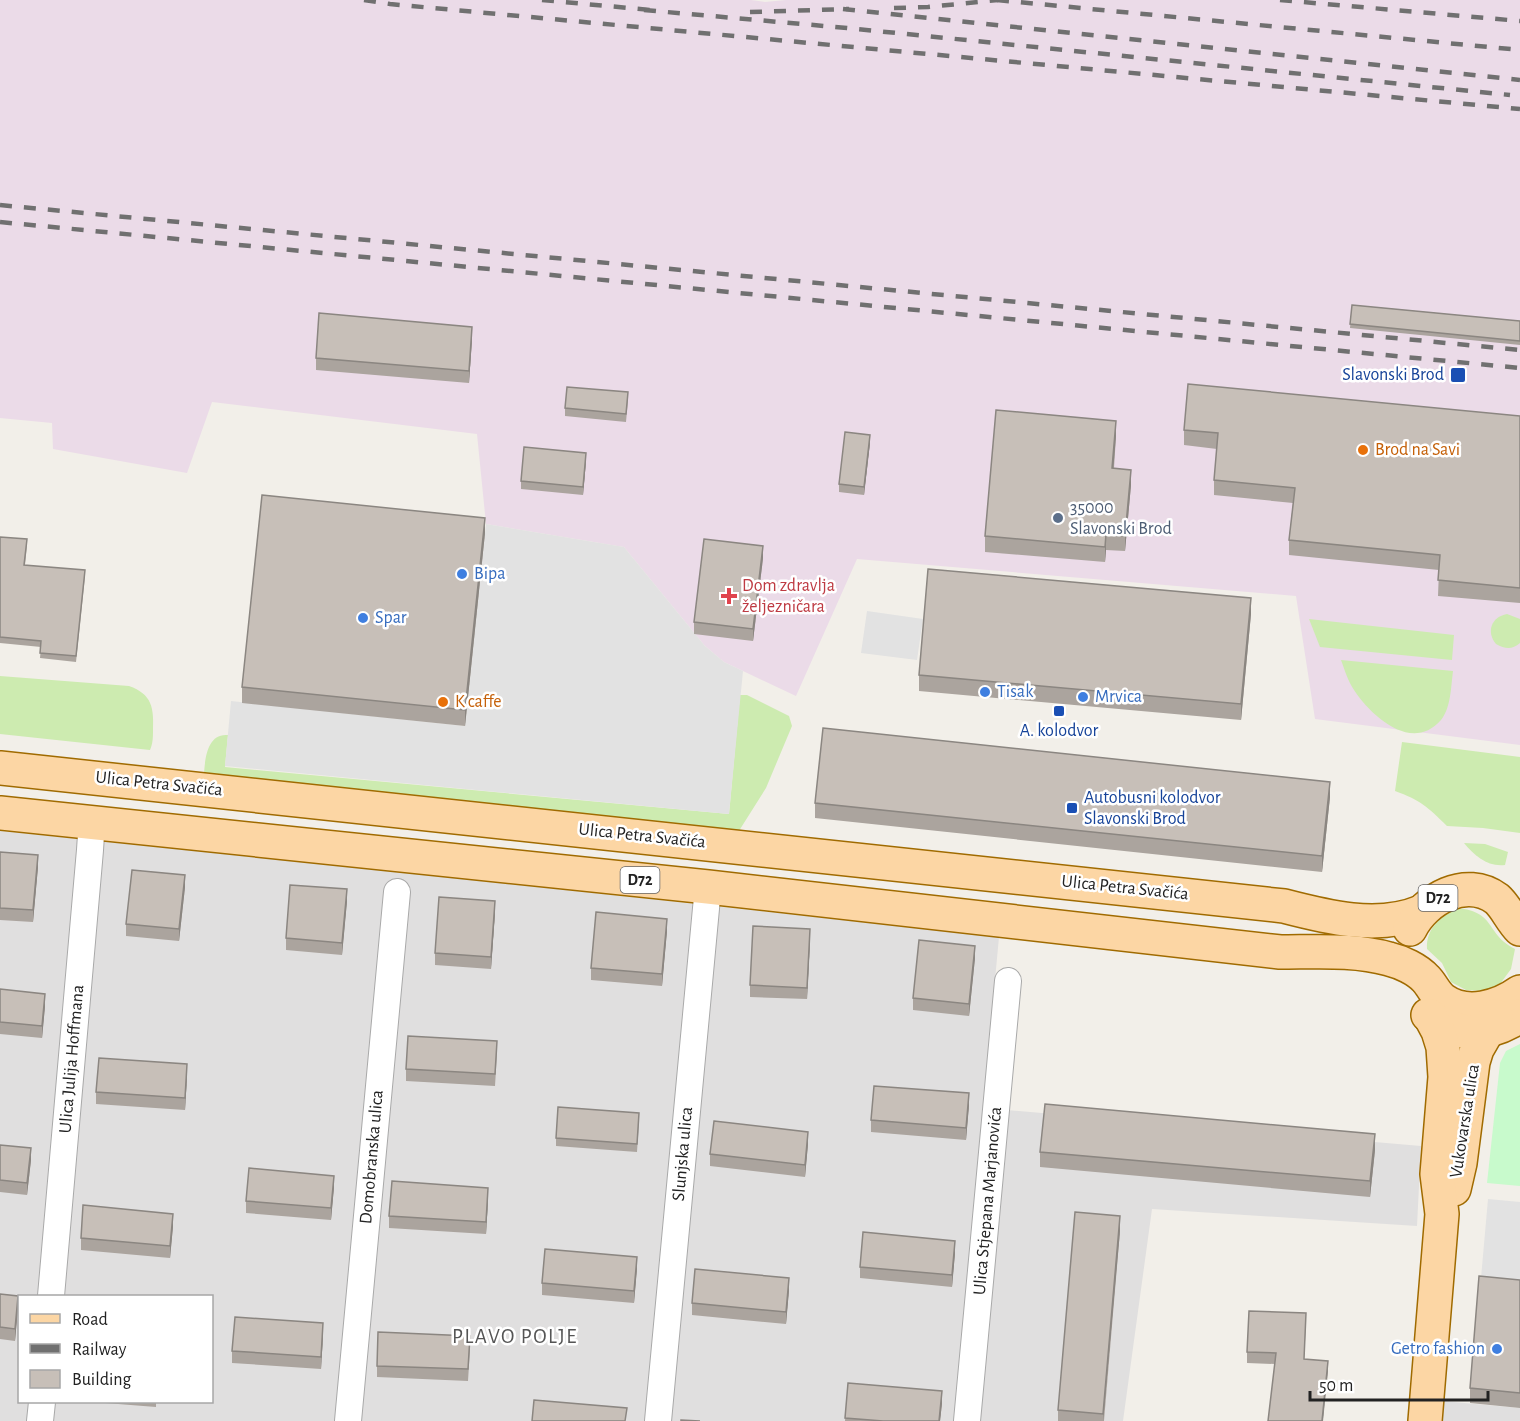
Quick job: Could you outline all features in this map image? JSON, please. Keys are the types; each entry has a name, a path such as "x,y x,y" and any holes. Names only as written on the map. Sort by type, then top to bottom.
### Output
{"main road":[{"name":"Ulica Petra Svačića","path":"0,768 1284,906"},
{"name":"D72","path":"0,813 708,887 1280,952 1381,957 1406,975 1426,979 1442,1000 1453,1005 1465,1009 1481,1009 1516,1002"},
{"name":"D72","path":"1284,906 1331,902 1386,904 1402,899 1438,877 1455,872 1490,873 1520,892"},
{"name":"D72","path":"1284,906 1337,918 1405,919 1450,892 1464,889 1489,894 1499,901 1520,929"},
{"name":"D72","path":"1406,975 1406,936 1420,912"},
{"path":"1406,975 1417,1004 1430,1016 1458,1030 1485,1032"},
{"name":"Vukovarska ulica","path":"1442,1214 1456,1183 1473,1062 1485,1032 1516,1002"},
{"name":"Vukovarska ulica","path":"1425,1421 1442,1214 1437,1174 1445,1061 1438,1031 1430,1016"}],"street":[{"name":"Ulica Julija Hoffmana","path":"51,1295 90,850 91,835 88,821"},
{"name":"Slunjska ulica","path":"658,1421 708,887"},
{"name":"Domobranska ulica","path":"348,1421 397,892"},
{"name":"Ulica Stjepana Marjanovića","path":"967,1421 1008,981"},
{"path":"40,1421 42,1403"}],"shaded area":[{"path":"0,0 751,0 765,2 786,0 1520,0 1520,745 1315,719 1296,596 857,559 796,696 724,662 705,646 624,547 486,524 477,434 212,402 187,473 53,449 52,423 0,418"},
{"path":"486,524 624,547 705,646 724,662 743,671 729,814 225,766 231,701 465,726"},
{"path":"867,611 923,619 917,660 861,653"},
{"path":"0,831 999,937 983,1108 1421,1146 1417,1226 1152,1209 1123,1421 0,1421"},
{"path":"1488,1199 1520,1202 1520,1290 1481,1278"},
{"path":"1442,1401 1520,1408 1520,1421 1441,1421"}],"green space":[{"path":"1507,614 1520,619 1520,643 1508,648 1496,644 1491,635 1492,626 1497,618"},
{"path":"1309,619 1454,635 1452,660 1320,647"},
{"path":"1341,660 1453,671 1447,709 1441,720 1430,729 1418,733 1393,728 1371,711 1354,690"},
{"path":"0,676 129,686 137,689 147,698 152,709 153,738 150,750 0,734"},
{"path":"740,695 747,695 789,716 792,726 766,788 737,834 204,774 205,760 212,742 221,735 228,735 225,767 729,814"},
{"path":"1402,742 1520,757 1520,833 1447,826 1423,805 1395,791"},
{"path":"1464,843 1485,844 1508,852 1505,865 1482,860"},
{"path":"1457,908 1479,914 1499,937 1515,949 1511,969 1500,984 1484,991 1466,990 1451,982 1442,963 1427,949 1429,935 1435,924"},
{"path":"1520,1044 1520,1186 1487,1183 1500,1063 1506,1051"}],"building":[{"path":"1352,305 1520,321 1520,341 1350,324"},
{"path":"319,313 472,327 469,371 316,358"},
{"path":"1188,384 1520,416 1520,588 1438,580 1440,555 1289,540 1295,488 1214,480 1218,433 1184,430"},
{"path":"567,387 628,392 626,414 565,408"},
{"name":"35000 Slavonski Brod","path":"996,410 1116,421 1112,468 1131,470 1125,536 1106,534 1105,547 985,536"},
{"path":"845,432 870,435 864,487 839,484"},
{"path":"524,447 586,453 583,487 521,481"},
{"name":"Spar","path":"262,495 485,518 465,710 242,687"},
{"path":"0,537 27,539 24,565 85,570 76,656 40,653 41,641 0,637"},
{"name":"Dom zdravlja željezničara","path":"704,539 763,546 753,629 694,622"},
{"path":"928,569 1251,598 1241,704 919,675"},
{"name":"Autobusni kolodvor Slavonski Brod","path":"823,728 1330,782 1322,856 815,803"},
{"path":"0,852 38,855 33,910 0,908"},
{"path":"132,870 185,875 179,929 126,924"},
{"path":"290,885 347,889 342,943 286,938"},
{"path":"439,897 495,901 491,957 435,953"},
{"path":"596,912 667,919 662,974 591,968"},
{"path":"753,926 810,929 807,988 750,985"},
{"path":"919,940 975,946 969,1004 913,998"},
{"path":"0,989 45,994 42,1026 0,1022"},
{"path":"408,1036 497,1041 495,1074 406,1069"},
{"path":"99,1058 187,1064 185,1098 96,1092"},
{"path":"874,1086 969,1093 966,1128 871,1120"},
{"path":"1045,1104 1375,1134 1370,1181 1040,1152"},
{"path":"558,1107 639,1113 637,1144 556,1138"},
{"path":"714,1121 808,1132 805,1165 710,1154"},
{"path":"0,1145 31,1148 27,1183 0,1180"},
{"path":"249,1168 334,1176 331,1208 246,1201"},
{"path":"392,1181 488,1188 486,1222 389,1216"},
{"path":"83,1205 173,1214 170,1246 81,1238"},
{"path":"1075,1212 1120,1216 1103,1414 1058,1410"},
{"path":"863,1232 955,1241 952,1275 860,1267"},
{"path":"545,1249 637,1257 634,1291 542,1283"},
{"path":"695,1269 789,1278 786,1312 692,1303"},
{"name":"Getro fashion","path":"1479,1276 1520,1280 1520,1393 1470,1388"},
{"path":"0,1294 18,1296 15,1329 0,1327"},
{"path":"1249,1311 1306,1313 1304,1359 1328,1361 1322,1421 1268,1421 1276,1353 1247,1352"},
{"path":"235,1317 323,1323 321,1357 232,1351"},
{"path":"378,1332 470,1336 468,1369 377,1366"},
{"path":"848,1383 942,1391 939,1421 845,1418"},
{"path":"534,1400 627,1408 625,1421 532,1421"}],"railway":[{"path":"364,0 1520,109"},
{"path":"542,0 651,10"},
{"path":"997,0 1520,50"},
{"path":"894,8 998,0"},
{"path":"1280,0 1520,21"},
{"path":"843,9 1520,80"},
{"path":"750,12 849,9"},
{"path":"644,10 847,28 1510,95"},
{"path":"0,205 1520,350"},
{"path":"0,222 1520,368"}],"place":[{"name":"Slavonski Brod","path":"1458,375"},
{"name":"Brod na Savi","path":"1363,450"},
{"name":"35000 Slavonski Brod","path":"1058,518"},
{"name":"Bipa","path":"462,574"},
{"name":"Dom zdravlja željezničara","path":"729,596"},
{"name":"Spar","path":"363,618"},
{"name":"Tisak","path":"985,692"},
{"name":"Mrvica","path":"1083,697"},
{"name":"K caffe","path":"443,702"},
{"name":"A. kolodvor","path":"1059,711"},
{"name":"Autobusni kolodvor Slavonski Brod","path":"1072,808"},
{"name":"Getro fashion","path":"1497,1349"}],"district":[{"name":"PLAVO POLJE","path":"515,1336"}]}
